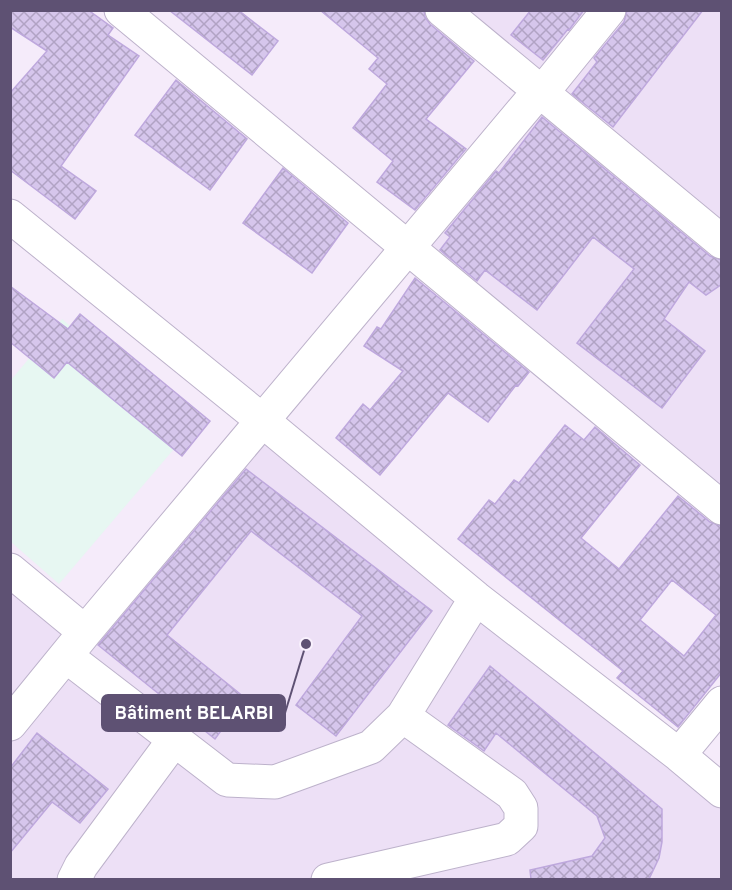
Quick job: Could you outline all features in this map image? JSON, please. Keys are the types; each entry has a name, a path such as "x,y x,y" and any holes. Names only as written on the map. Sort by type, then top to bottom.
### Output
{"street":[{"path":"121,10 722,508"},
{"path":"442,10 722,242"},
{"path":"10,724 609,10"},
{"path":"10,216 264,420 476,598 680,755 722,791"},
{"path":"10,570 76,644 174,740 227,780 275,782 371,747 403,716 476,598"},
{"path":"680,755 722,703"},
{"path":"328,879 507,839 521,825 521,808 512,794 403,716"},
{"path":"74,879 81,866 174,740"}],"shaded area":[{"path":"457,11 600,11 542,81"},
{"path":"623,11 721,11 721,225 560,90"},
{"path":"543,103 721,250 721,498 425,244"},
{"path":"62,319 191,429 59,584 11,542 11,380"},
{"path":"263,421 721,792 721,879 11,879 10,570 85,632"}],"building":[{"path":"10,10 88,10 113,28 108,35 139,56 61,166 96,191 75,219 10,170 10,93 47,51 10,27"},
{"path":"169,10 238,10 278,41 252,75"},
{"path":"320,10 424,10 425,17 430,24 474,61 426,119 466,149 415,210 377,182 393,161 353,128 387,84 369,69 378,58"},
{"path":"531,10 584,10 543,60 511,35"},
{"path":"627,10 703,10 613,127 572,94 597,62 594,58 624,22"},
{"path":"176,80 247,139 210,190 135,135"},
{"path":"542,117 710,256 722,260 722,284 706,295 689,282 664,319 705,351 662,408 577,343 634,269 593,237 537,310 485,270 477,281 440,250 450,237 445,233 496,171 499,173"},
{"path":"283,168 348,223 312,273 243,223"},
{"path":"415,278 529,372 518,386 516,385 488,422 448,393 380,475 336,438 363,404 370,410 403,371 364,346 377,327 381,329"},
{"path":"10,286 68,329 80,314 210,421 182,456 67,362 54,378 10,342"},
{"path":"565,425 584,440 595,427 640,465 581,538 619,569 678,496 710,522 722,526 722,672 678,727 617,678 623,671 458,539 489,500 495,504 514,480 519,483","holes":["672,580 716,615 684,656 640,620"]},
{"path":"246,469 432,611 336,736 296,705 362,616 251,531 167,635 245,698 215,739 98,645"},
{"path":"490,666 662,809 662,842 659,858 649,879 531,879 530,870 592,856 605,838 597,816 496,733 484,751 448,725"},
{"path":"37,733 108,789 80,823 52,802 10,853 10,768"}],"place":[{"name":"Bâtiment BELARBI","path":"306,644"}]}
